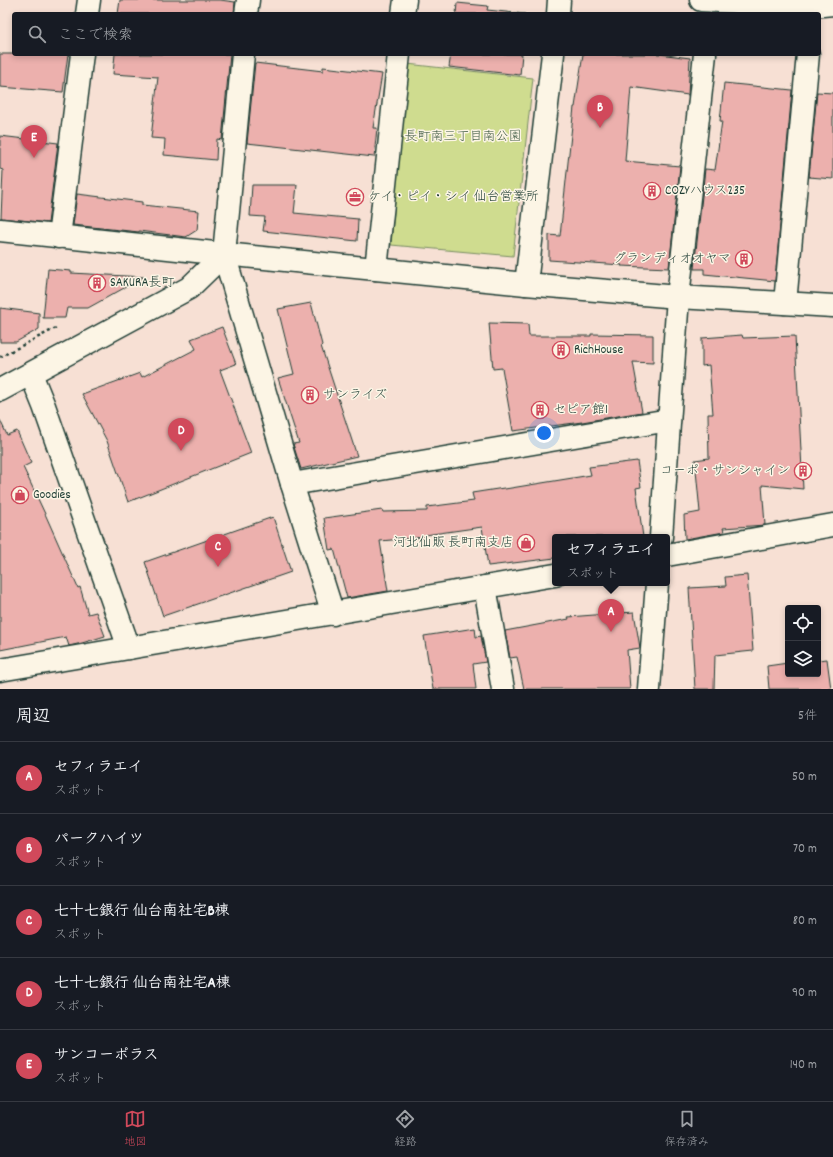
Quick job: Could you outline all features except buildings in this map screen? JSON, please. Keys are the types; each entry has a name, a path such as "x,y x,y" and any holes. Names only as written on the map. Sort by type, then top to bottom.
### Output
{"street":[{"path":"87,12 89,0"},
{"path":"246,12 248,0"},
{"path":"403,12 405,0"},
{"path":"558,12 559,0"},
{"path":"708,4 817,6"},
{"path":"59,237 82,56"},
{"path":"243,56 224,254 292,484 333,614"},
{"path":"376,269 399,56"},
{"path":"526,284 553,56"},
{"path":"661,534 678,297 705,56"},
{"path":"785,303 808,56"},
{"path":"0,230 526,284 678,297 833,306"},
{"path":"0,390 189,288 224,254"},
{"path":"31,374 44,406 129,648"},
{"path":"292,484 670,420"},
{"path":"670,554 833,525"},
{"path":"0,670 552,576"},
{"path":"649,689 657,586"},
{"path":"485,587 503,689"}],"green space":[{"name":"長町南三丁目南公園","path":"407,64 533,78 513,256 391,245"}],"place":[{"name":"パークハイツ","path":"600,128"},
{"name":"サンコーポラス","path":"34,158"},
{"name":"COZYハウス235","path":"652,191"},
{"name":"ケイ・ピイ・シイ 仙台営業所","path":"355,197"},
{"name":"グランディオオヤマ","path":"744,259"},
{"name":"SAKURA長町","path":"97,283"},
{"name":"RichHouse","path":"561,350"},
{"name":"サンライズ","path":"310,395"},
{"name":"セピア館1","path":"540,410"},
{"name":"七十七銀行 仙台南社宅A棟","path":"181,451"},
{"name":"コーポ・サンシャイン","path":"803,471"},
{"name":"Goodies","path":"20,495"},
{"name":"河北仙販 長町南支店","path":"526,543"},
{"name":"七十七銀行 仙台南社宅B棟","path":"218,567"},
{"name":"セフィラエイ","path":"611,632"}]}
